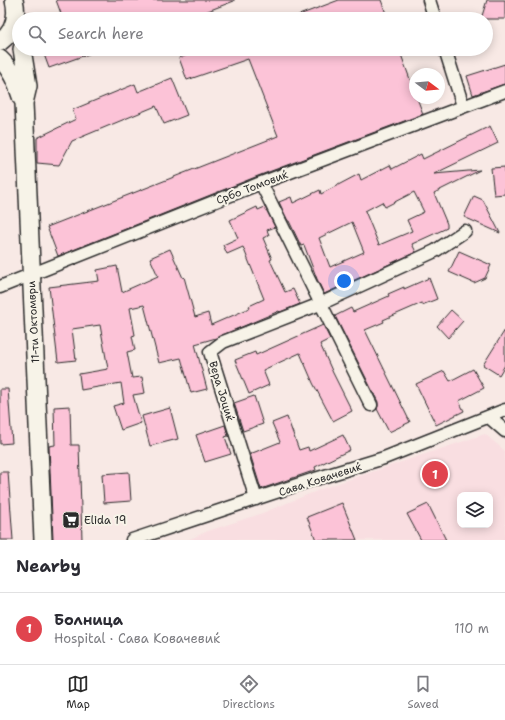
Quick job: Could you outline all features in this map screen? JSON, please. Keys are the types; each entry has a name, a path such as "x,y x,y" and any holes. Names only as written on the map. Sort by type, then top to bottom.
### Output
{"main road":[{"path":"14,0 16,12"},
{"path":"0,42 12,31"},
{"path":"23,56 28,86 24,103"},
{"path":"0,59 10,70 15,79 24,103"},
{"name":"11-ти Октомври","path":"24,103 43,540"}],"street":[{"path":"429,0 433,12"},
{"path":"447,56 463,106"},
{"name":"Србо Томовиќ","path":"0,287 261,183 505,91"},
{"path":"261,183 371,405"},
{"name":"Вера Јоциќ","path":"256,499 210,352 223,342 320,304 435,251 465,231"},
{"name":"Сава Ковачевиќ","path":"132,540 312,480 384,458 505,410"},
{"path":"489,417 505,431"}],"shaded area":[{"path":"485,434 505,451 505,540 188,540 208,531 260,514 324,488"}],"building":[{"path":"56,0 234,0 205,12 60,12"},
{"path":"339,0 381,0 385,12 307,12"},
{"path":"487,0 505,0 505,19 493,19 493,12 483,12"},
{"path":"45,56 83,56 49,68"},
{"path":"185,56 402,56 409,76 409,104 419,104 423,114 258,176 58,256 47,227 278,136 248,59 187,80 179,58"},
{"path":"505,64 505,84 473,95 467,76"},
{"path":"172,78 187,115 164,124 156,106 72,141 59,165 37,163 37,138 76,119 72,110 135,84 138,92"},
{"path":"490,126 498,143 434,174 480,170 434,193 447,224 447,228 412,244 416,252 324,294 304,245 301,246 279,202 291,197 293,203 320,190 321,194 359,174 361,180 390,165 392,169 421,154 423,159","holes":["414,192 424,212 407,220 412,231 379,245 365,211 382,202 385,207","352,222 364,252 330,267 319,238"]},
{"path":"505,167 505,194 494,195 491,168"},
{"path":"474,196 483,200 500,233 464,217"},
{"path":"257,207 258,210 265,207 275,227 267,230 269,235 263,238 272,259 270,260 285,292 293,289 300,304 280,312 279,311 216,338 195,344 207,389 191,393 181,358 159,363 144,305 130,308 135,335 132,336 135,350 127,352 132,378 142,377 145,393 133,395 141,423 121,430 113,406 124,403 121,383 81,390 79,374 108,369 100,325 72,329 76,360 58,362 49,287 99,281 97,270 117,266 122,292 158,276 150,258 170,249 183,278 184,277 195,317 208,313 211,325 250,308 249,306 264,299 243,247 227,254 223,245 238,238 230,220"},
{"path":"459,251 491,265 485,278 474,283 449,272"},
{"path":"429,278 437,299 422,305 422,303 383,320 384,322 365,330 410,422 389,432 377,409 378,402 335,316 351,308 353,312 389,296 388,294"},
{"path":"451,310 463,321 448,338 437,326"},
{"path":"323,325 330,339 320,344 352,411 333,421 313,383 300,353 263,370 269,385 249,394 235,360 255,352 256,355"},
{"path":"505,330 505,365 499,375 483,365"},
{"path":"473,369 484,388 459,401 464,411 436,425 416,384 444,371 450,381"},
{"path":"0,389 8,389 12,443 0,444"},
{"path":"254,396 263,424 243,431 234,403"},
{"path":"70,406 71,445 79,445 82,540 53,540 49,446 55,445 54,407"},
{"path":"170,408 178,439 150,446 142,416"},
{"path":"287,417 299,450 308,447 309,451 343,435 350,450 315,467 316,470 261,489 250,454 280,442 272,423"},
{"path":"225,425 228,436 225,437 231,454 205,462 196,435"},
{"path":"0,472 8,472 13,540 0,540"},
{"path":"129,472 131,501 104,503 102,474"},
{"path":"342,503 357,540 316,540 307,517"},
{"path":"428,504 446,540 421,540 407,514"}],"place":[{"name":"Болница","path":"435,474"},
{"name":"Elida 19","path":"71,520"}]}
